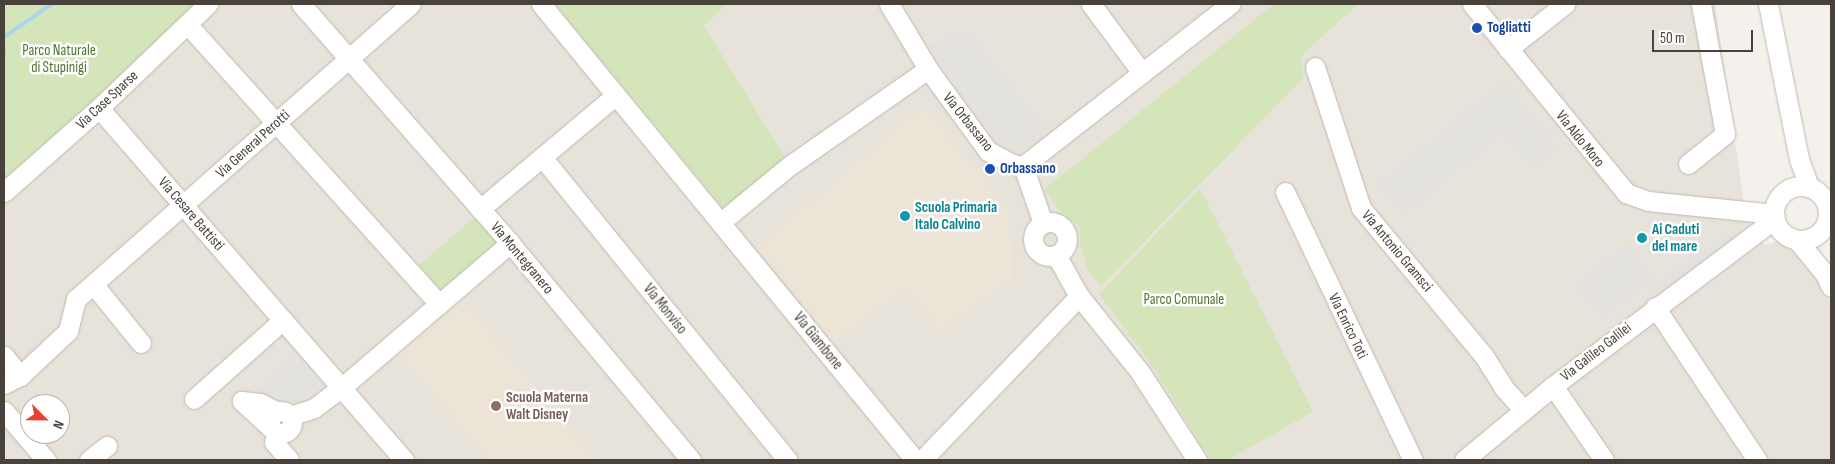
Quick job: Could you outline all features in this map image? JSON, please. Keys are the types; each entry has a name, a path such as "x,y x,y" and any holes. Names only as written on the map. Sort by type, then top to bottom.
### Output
{"street":[{"name":"Via Case Sparse","path":"4,192 99,108 208,4"},
{"name":"Via Montegranero","path":"301,4 510,243 691,460"},
{"name":"Via General Perotti","path":"10,381 68,331 76,298 411,4"},
{"name":"Via Giambone","path":"541,4 915,460"},
{"path":"1091,4 1142,73"},
{"path":"1197,460 1134,364 1078,296 1056,255 1040,253 1034,246 1033,234 1042,223 1023,166 1230,4"},
{"name":"Via Aldo Moro","path":"1472,4 1626,193 1648,201 1727,207 1749,211 1783,227"},
{"path":"1508,49 1566,4"},
{"path":"1688,164 1725,134 1701,4"},
{"path":"1768,4 1798,159 1819,189 1830,211 1822,231 1828,281"},
{"name":"Via Orbassano","path":"896,6 928,69 988,150 1012,164 1023,166"},
{"path":"187,24 439,304"},
{"name":"Via Antonio Gramsci","path":"1315,67 1360,208 1484,356 1503,387 1524,410"},
{"path":"721,222 789,166 928,69"},
{"path":"480,209 616,95"},
{"name":"Via Cesare Battisti","path":"99,108 404,460"},
{"name":"Via Monviso","path":"542,157 787,460"},
{"path":"1798,159 1785,192 1783,227 1828,281"},
{"path":"1785,192 1819,189"},
{"name":"Via Enrico Toti","path":"1285,192 1413,460"},
{"name":"Via Aldo Moro","path":"1727,207 1785,192"},
{"path":"1749,211 1754,222 1751,235"},
{"path":"1783,227 1811,238 1822,231"},
{"name":"Via Galileo Galilei","path":"1464,460 1553,386 1655,307 1734,252 1783,227"},
{"name":"Via Galileo Galilei","path":"1734,252 1751,235 1783,227"},
{"path":"289,460 274,442 281,423 314,408 340,388 510,243"},
{"path":"93,284 141,343"},
{"path":"922,460 1078,296"},
{"path":"1655,307 1757,460"},
{"path":"194,398 283,320"},
{"path":"4,356 10,381"},
{"path":"1553,386 1604,460"},
{"path":"4,411 46,460"},
{"path":"89,460 107,446"}],"shaded area":[{"path":"197,4 1715,4 1746,217 1765,245 1778,241 1796,248 1831,301 1831,460 4,460 4,188"},
{"path":"967,30 1047,130 1028,145 1012,146 989,132 927,46"},
{"path":"1504,80 1559,147 1532,169 1502,134 1404,215 1378,184"},
{"path":"924,105 1008,208 1013,279 941,331 905,290 833,343 757,246"},
{"path":"1733,230 1742,234 1662,289 1650,285"},
{"path":"1627,243 1655,276 1603,318 1576,285"},
{"name":"Scuola Materna Walt Disney","path":"459,296 597,460 489,460 394,351"},
{"path":"303,350 330,382 296,401 276,401 255,390"}],"green space":[{"name":"Parco Naturale di Stupinigi","path":"4,4 197,4 4,188"},
{"path":"555,4 727,4 704,26 786,159 723,208"},
{"path":"1274,4 1358,4 1300,57 1304,77 1101,286 1088,270 1080,246 1080,226 1061,213 1045,189"},
{"name":"Parco Comunale","path":"1200,188 1313,412 1227,460 1211,460 1153,367 1099,294"},
{"path":"475,217 498,244 442,292 419,265"}],"waterway":[{"path":"4,37 52,4"}],"place":[{"name":"Togliatti","path":"1477,28"},
{"name":"Orbassano","path":"990,169"},
{"name":"Scuola Primaria Italo Calvino","path":"905,216"},
{"name":"Ai Caduti del mare","path":"1642,238"},
{"name":"Scuola Materna Walt Disney","path":"496,406"}]}
